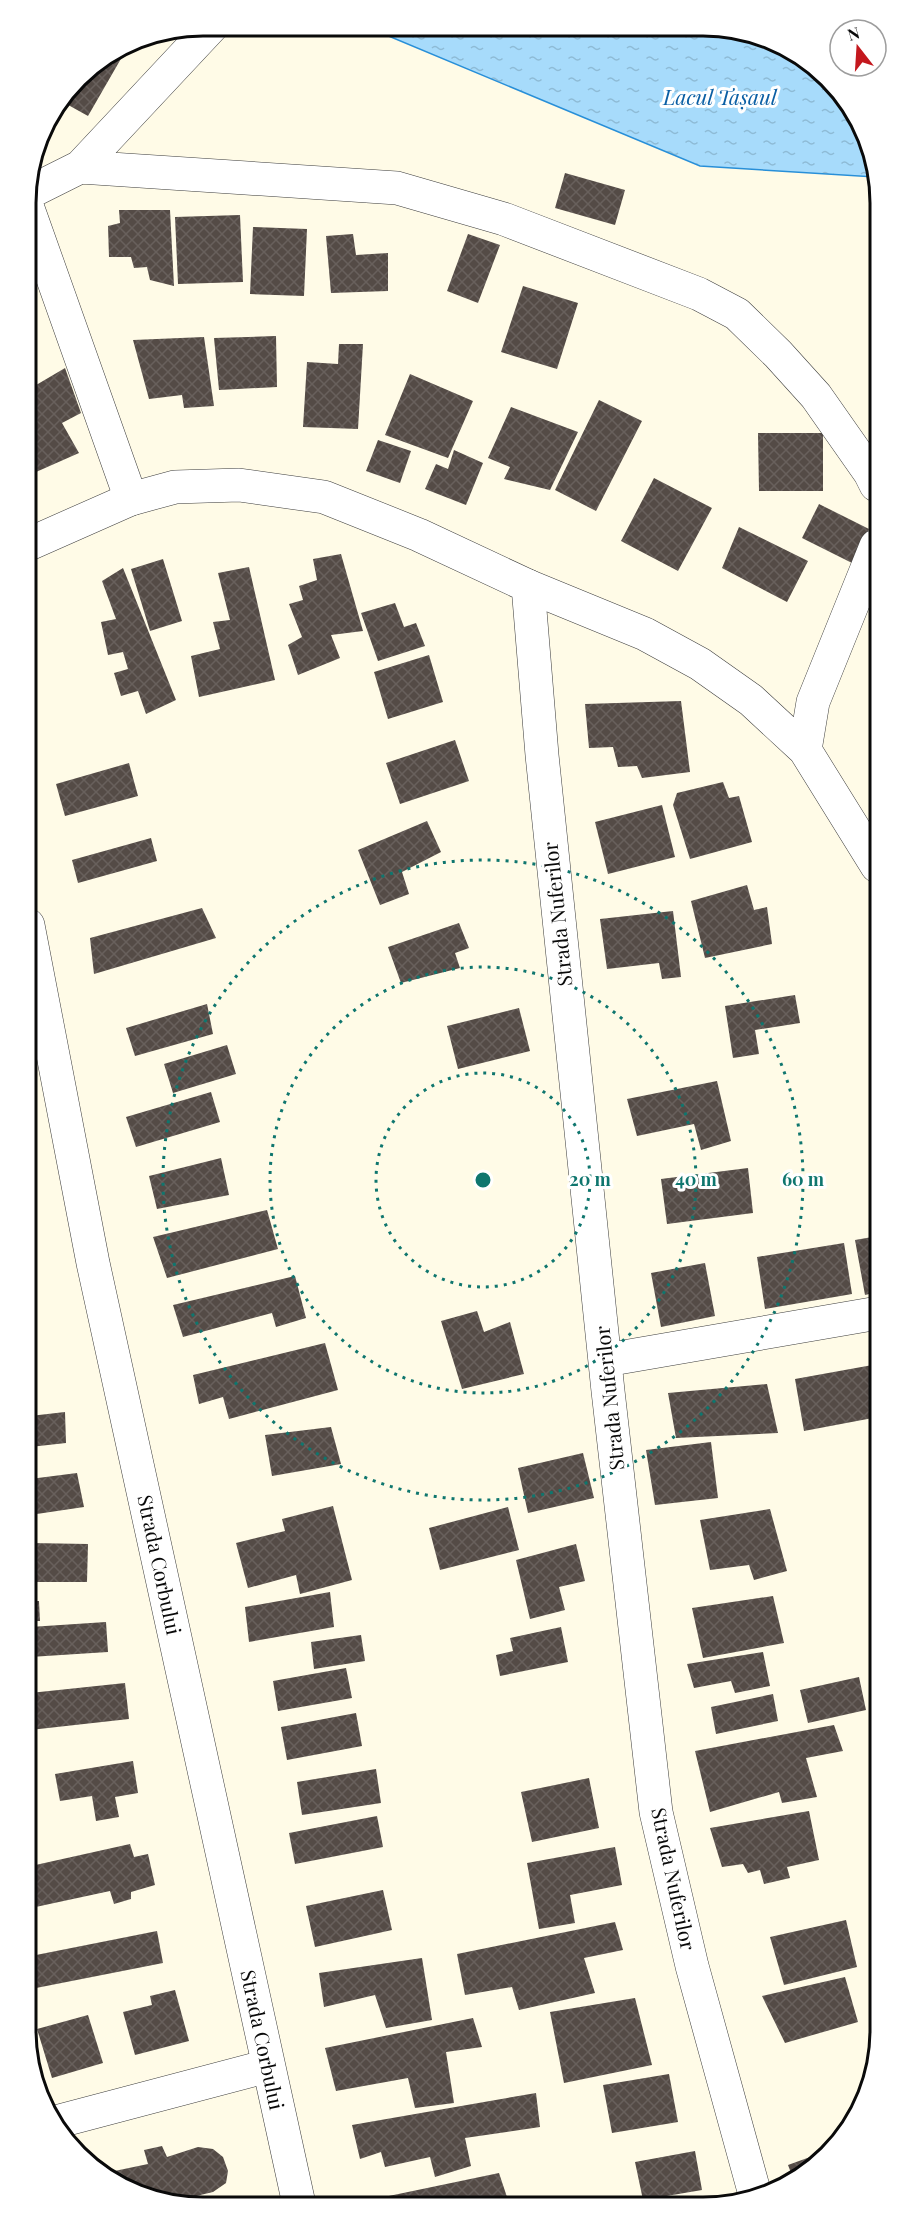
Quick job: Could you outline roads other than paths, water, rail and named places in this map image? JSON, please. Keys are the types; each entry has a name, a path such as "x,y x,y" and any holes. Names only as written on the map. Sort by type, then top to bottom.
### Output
{"street":[{"path":"36,189 80,167 203,36"},
{"path":"80,167 398,188 504,219 699,294 737,314 778,354 816,396 870,474"},
{"path":"36,231 131,499"},
{"path":"36,541 131,499 175,487 239,485 324,497 419,535 528,586 645,634 700,664 751,700 805,750 870,855"},
{"path":"805,750 813,702 870,561"},
{"name":"Strada Nuferilor","path":"528,586 542,755 656,1812 692,1966 754,2189"},
{"name":"Strada Corbului","path":"36,967 93,1263 297,2197"},
{"path":"606,1360 870,1313"},
{"path":"62,2120 268,2066"}],"water":[{"name":"Lacul Tașaul","path":"389,36 703,36 725,37 757,45 796,64 813,77 836,101 857,139 868,177 700,166"}]}
